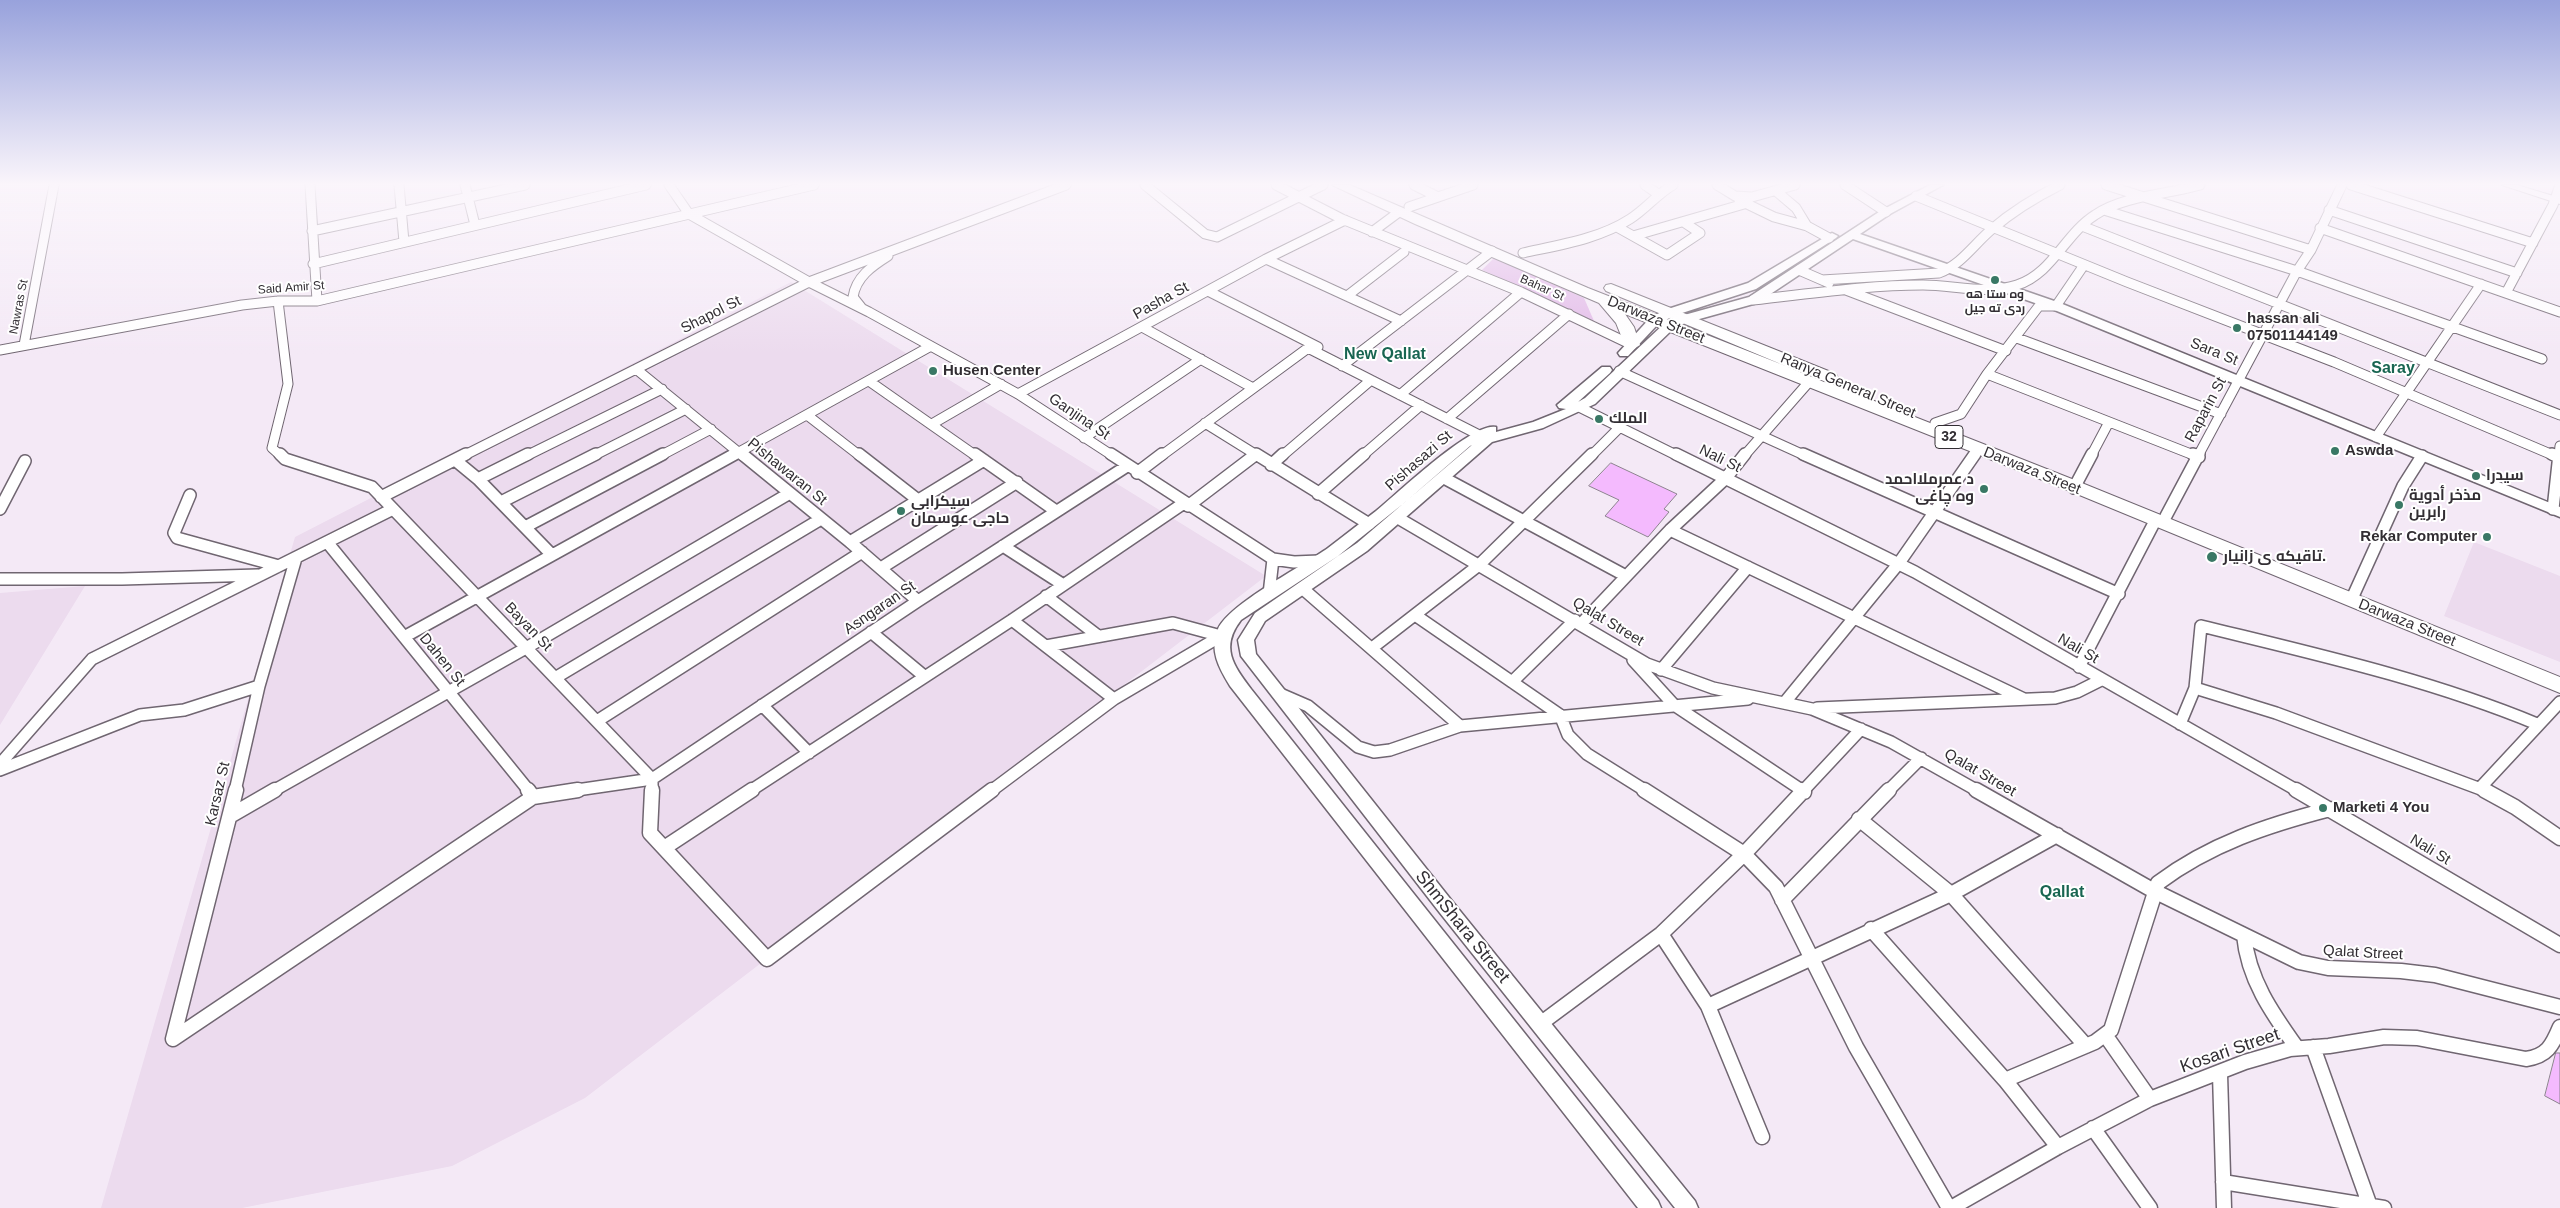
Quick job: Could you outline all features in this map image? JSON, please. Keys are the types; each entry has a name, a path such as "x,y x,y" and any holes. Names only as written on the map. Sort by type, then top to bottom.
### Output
{"highway":[{"name":"Darwaza Street","path":"1470,241 1585,291 1665,319 1808,383 2076,484"},
{"name":"Ranya General Street","path":"1491,241 1523,253 1665,319 1688,318 2160,519 2354,594 2560,677"},
{"path":"1585,291 1618,314 1629,329 1632,345"},
{"name":"Darwaza Street","path":"2160,519 2560,685"}],"main road":[{"path":"1665,319 1752,286 1824,241"},
{"path":"1688,318 1752,300 1842,241"},
{"name":"Sara St","path":"1870,241 2056,306 2239,379 2557,511"},
{"name":"Pishasazi St","path":"1221,636 1236,616 1320,561 1369,524 1457,448 1483,437 1538,425 1568,413 1632,345 1665,319"},
{"name":"Pishasazi St","path":"1574,405 1594,397 1665,319"},
{"name":"Pishasazi St","path":"1246,640 1260,617 1398,518 1444,478 1483,437"},
{"path":"1221,636 1246,640"},
{"name":"ShmShara Street","path":"1221,636 1221,651 1232,674 1651,1208"},
{"name":"ShmShara Street","path":"1246,640 1249,656 1688,1208"}],"street":[{"name":"Nawras St","path":"24,345 43,241"},
{"path":"313,241 317,301"},
{"name":"Said Amir St","path":"0,350 195,313 278,300 317,301 572,241"},
{"name":"Ganjina St","path":"737,241 1018,394 1273,559 1294,562 1320,561"},
{"path":"869,312 858,304 853,297 853,290 858,282 883,259 914,241"},
{"name":"Shapol St","path":"381,497 809,282 914,241"},
{"name":"Pasha St","path":"1018,394 1302,241"},
{"name":"Bahar St","path":"1396,241 1521,292 1632,345"},
{"path":"1523,253 1573,241"},
{"path":"1643,241 1667,255 1687,241"},
{"path":"1822,280 1939,273 1949,270 1979,241"},
{"path":"2024,241 2264,334 2558,457"},
{"path":"1752,300 1843,289 1924,285 2003,288 2025,282 2035,276 2068,241"},
{"path":"2122,241 2428,361 2560,415"},
{"path":"2203,241 2297,271 2542,359"},
{"path":"2286,241 2311,250"},
{"name":"Raparin St","path":"2160,519 2199,457 2239,379 2315,241"},
{"path":"2358,241 2560,312"},
{"path":"2423,241 2517,273"},
{"path":"2506,293 2533,243 2528,241"},
{"path":"314,264 404,242"},
{"path":"1347,296 1404,252"},
{"path":"1345,364 1492,252"},
{"path":"1266,259 1401,321"},
{"path":"1935,422 1961,414 1987,374 2017,338 2039,306 2056,306 2084,265"},
{"path":"1798,270 2006,351"},
{"path":"2376,437 2481,284"},
{"path":"1208,291 1345,364 1371,380 1483,437"},
{"path":"1400,395 1521,292"},
{"name":"Bayan St","path":"278,300 288,384 272,448 286,459 372,487 652,779"},
{"path":"1447,419 1569,314"},
{"path":"1142,327 1253,388"},
{"path":"2017,338 2221,414"},
{"path":"404,637 931,346"},
{"name":"Asngaran St","path":"652,779 1056,511 1132,469 1205,424 1308,348 1345,364"},
{"path":"1084,438 1201,359"},
{"name":"Pishawaran St","path":"636,369 662,388 850,542 918,601"},
{"path":"1619,371 1934,514 2119,594"},
{"path":"1987,374 2199,457"},
{"path":"1271,465 1371,380"},
{"path":"869,381 1017,482 1056,511"},
{"path":"1512,682 1578,622 1670,530 1726,478 1760,435 1808,383"},
{"path":"932,424 1001,384"},
{"path":"478,479 662,388"},
{"path":"1318,494 1421,405"},
{"name":"Nali St","path":"1574,405 1898,563 2330,809 2560,945"},
{"path":"501,502 686,409"},
{"path":"807,415 918,500"},
{"path":"2076,484 2109,422"},
{"path":"1205,424 1369,524"},
{"path":"1372,648 1479,565 1620,427"},
{"path":"524,527 711,429"},
{"path":"2557,511 2560,446"},
{"path":"1785,702 1898,563 1980,449"},
{"path":"664,848 1012,620 1062,584 1186,504 1255,455"},
{"path":"2354,594 2404,486 2422,456"},
{"path":"454,460 478,479 552,555"},
{"path":"850,542 984,460"},
{"path":"0,509 25,462"},
{"path":"1444,478 1626,576"},
{"path":"881,568 1017,482"},
{"path":"230,816 526,648 790,493"},
{"path":"190,495 174,533 177,538 279,566"},
{"path":"0,764 92,659 393,509"},
{"name":"Qalat Street","path":"1398,518 1578,622 1627,653 1661,670 1713,688 1812,709 1860,729 1921,758 2154,891 2284,955 2317,968 2336,970 2379,969 2451,977 2484,984 2560,1007"},
{"path":"555,678 821,519"},
{"path":"2080,667 2160,519"},
{"path":"1670,530 1854,616 2024,699"},
{"name":"Dahen St","path":"327,542 533,797"},
{"path":"1003,546 1062,584"},
{"path":"597,721 862,552"},
{"name":"Karsaz St","path":"296,558 259,686 230,816 173,1039 533,797"},
{"path":"1269,594 1273,574 1273,559"},
{"path":"1661,670 1748,567"},
{"path":"0,579 122,579 262,575"},
{"path":"1302,588 1460,726"},
{"path":"1046,596 1097,635"},
{"path":"1415,615 1560,715 1568,735 1586,754 1744,854 1776,887 1856,1047 1950,1208"},
{"path":"1012,620 1114,699"},
{"path":"1046,646 1097,635 1173,623 1221,636"},
{"path":"2180,724 2195,688 2201,626 2436,685 2491,703 2538,724"},
{"path":"871,632 924,676"},
{"path":"533,797 652,779 650,833 767,959 1114,699 1221,636"},
{"path":"1627,653 1674,705 1804,792"},
{"path":"1812,709 2055,698 2077,692 2101,680"},
{"path":"0,770 36,758 140,715 184,710 259,686"},
{"path":"2195,688 2276,713 2480,788 2515,807 2560,838"},
{"path":"1278,693 1308,706 1358,747 1374,752 1390,750 1460,726 1560,715 1762,698"},
{"path":"2480,788 2560,702"},
{"path":"762,705 808,753"},
{"path":"1540,1024 1661,934 1744,854 1804,792 1860,729"},
{"path":"1782,900 1859,819 1921,758"},
{"path":"2005,1080 2086,1046 2106,1036 2111,1030 2154,891 2165,877 2237,836 2274,823 2330,809"},
{"path":"1859,819 1951,894 2086,1046"},
{"path":"1708,1006 1811,960 1871,928 1890,923 1951,894 1996,871 2057,835"},
{"path":"1871,928 2005,1080 2058,1147"},
{"path":"1661,934 1708,1006 1762,1136"},
{"path":"2244,935 2244,949 2251,973 2297,1048"},
{"name":"Kosari Street","path":"1950,1208 2058,1147 2150,1099 2220,1074 2245,1062 2297,1048 2384,1037 2417,1038 2526,1059 2542,1057 2551,1049 2560,1027"},
{"path":"2106,1036 2150,1099"},
{"path":"2313,1047 2377,1207"},
{"path":"2220,1074 2224,1208"},
{"path":"2093,1128 2150,1208"},
{"path":"2223,1182 2377,1207"}],"shaded area":[{"path":"1494,258 1584,298 1594,321 1482,270"},
{"path":"791,282 1266,576 585,1098 452,1166 242,1208 101,1208 295,537"},
{"path":"2474,542 2560,576 2560,662 2444,616"},
{"path":"85,586 0,725 0,593"}],"building":[{"path":"1611,463 1677,494 1664,509 1669,512 1648,537 1605,516 1619,500 1589,486"},
{"path":"2556,1053 2560,1053 2560,1104 2545,1096"}],"place":[{"name":"وه ستا هه ردى ته جيل","path":"1995,280"},
{"name":"hassan ali 07501144149","path":"2237,328"},
{"name":"Husen Center","path":"933,371"},
{"name":"الملك","path":"1599,419"},
{"name":"Aswda","path":"2335,451"},
{"name":"سیدرا","path":"2476,476"},
{"name":"د عمرملااحمد وه چاغى","path":"1984,489"},
{"name":"مذخر أدوية رابرين","path":"2399,505"},
{"name":"سیکرابی حاجی عوسمان","path":"901,511"},
{"name":"Rekar Computer","path":"2487,537"},
{"name":"تاقيكه ى زانيار.","path":"2212,557"},
{"name":"Marketi 4 You","path":"2323,808"}],"district":[{"name":"New Qallat","path":"1385,355"},
{"name":"Saray","path":"2393,369"},
{"name":"Qallat","path":"2062,893"}]}
